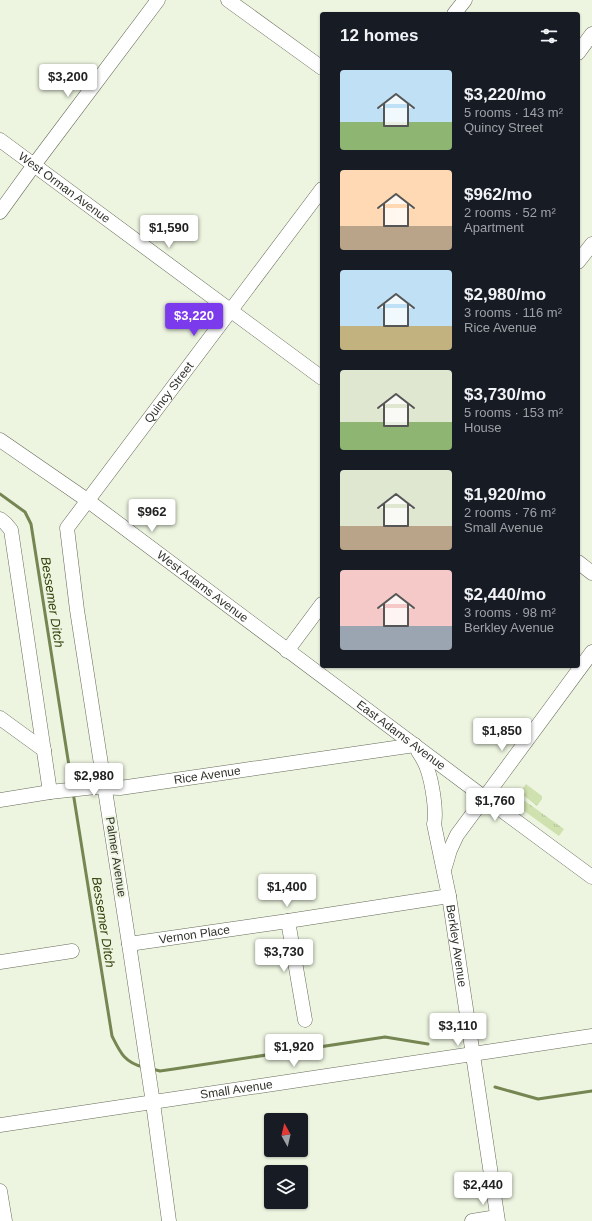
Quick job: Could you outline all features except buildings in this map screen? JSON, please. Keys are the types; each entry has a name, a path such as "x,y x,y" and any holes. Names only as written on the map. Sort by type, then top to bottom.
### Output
{"street":[{"path":"0,212 158,0"},
{"path":"228,0 320,67"},
{"path":"456,12 465,0"},
{"path":"580,50 592,34"},
{"name":"West Orman Avenue","path":"0,140 320,377"},
{"name":"Quincy Street","path":"87,500 320,192"},
{"path":"582,260 592,244"},
{"name":"West Adams Avenue","path":"0,440 87,500 287,651"},
{"name":"Palmer Avenue","path":"87,500 66,528 77,610 106,788 116,865 130,944 169,1221"},
{"path":"3,521 11,530 50,792"},
{"path":"580,564 592,573"},
{"path":"287,651 320,607"},
{"name":"East Adams Avenue","path":"287,651 592,877"},
{"path":"444,869 457,835 592,652"},
{"path":"0,718 44,750"},
{"name":"Rice Avenue","path":"0,800 50,792 96,787 120,788 415,745"},
{"name":"Berkley Avenue","path":"415,745 428,770 436,817 434,824 449,896 497,1219"},
{"name":"Vernon Place","path":"130,944 449,896"},
{"path":"288,921 305,1020"},
{"path":"0,962 72,951"},
{"name":"Small Avenue","path":"0,1125 592,1036"},
{"path":"0,1191 5,1221"},
{"path":"472,1221 497,1219"}],"green space":[{"path":"526,784 542,796 542,799 537,806 523,795 525,792 523,788"},
{"path":"518,796 564,829 559,836 513,803"}],"waterway":[{"name":"Bessemer Ditch","path":"0,494 25,512 31,524 72,785"},
{"name":"Bessemer Ditch","path":"73,792 112,1036 123,1056 131,1062 143,1067"},
{"name":"Bessemer Ditch","path":"152,1069 160,1071 385,1037 428,1044"},
{"name":"Bessemer Ditch","path":"495,1087 538,1099 592,1091"}]}
